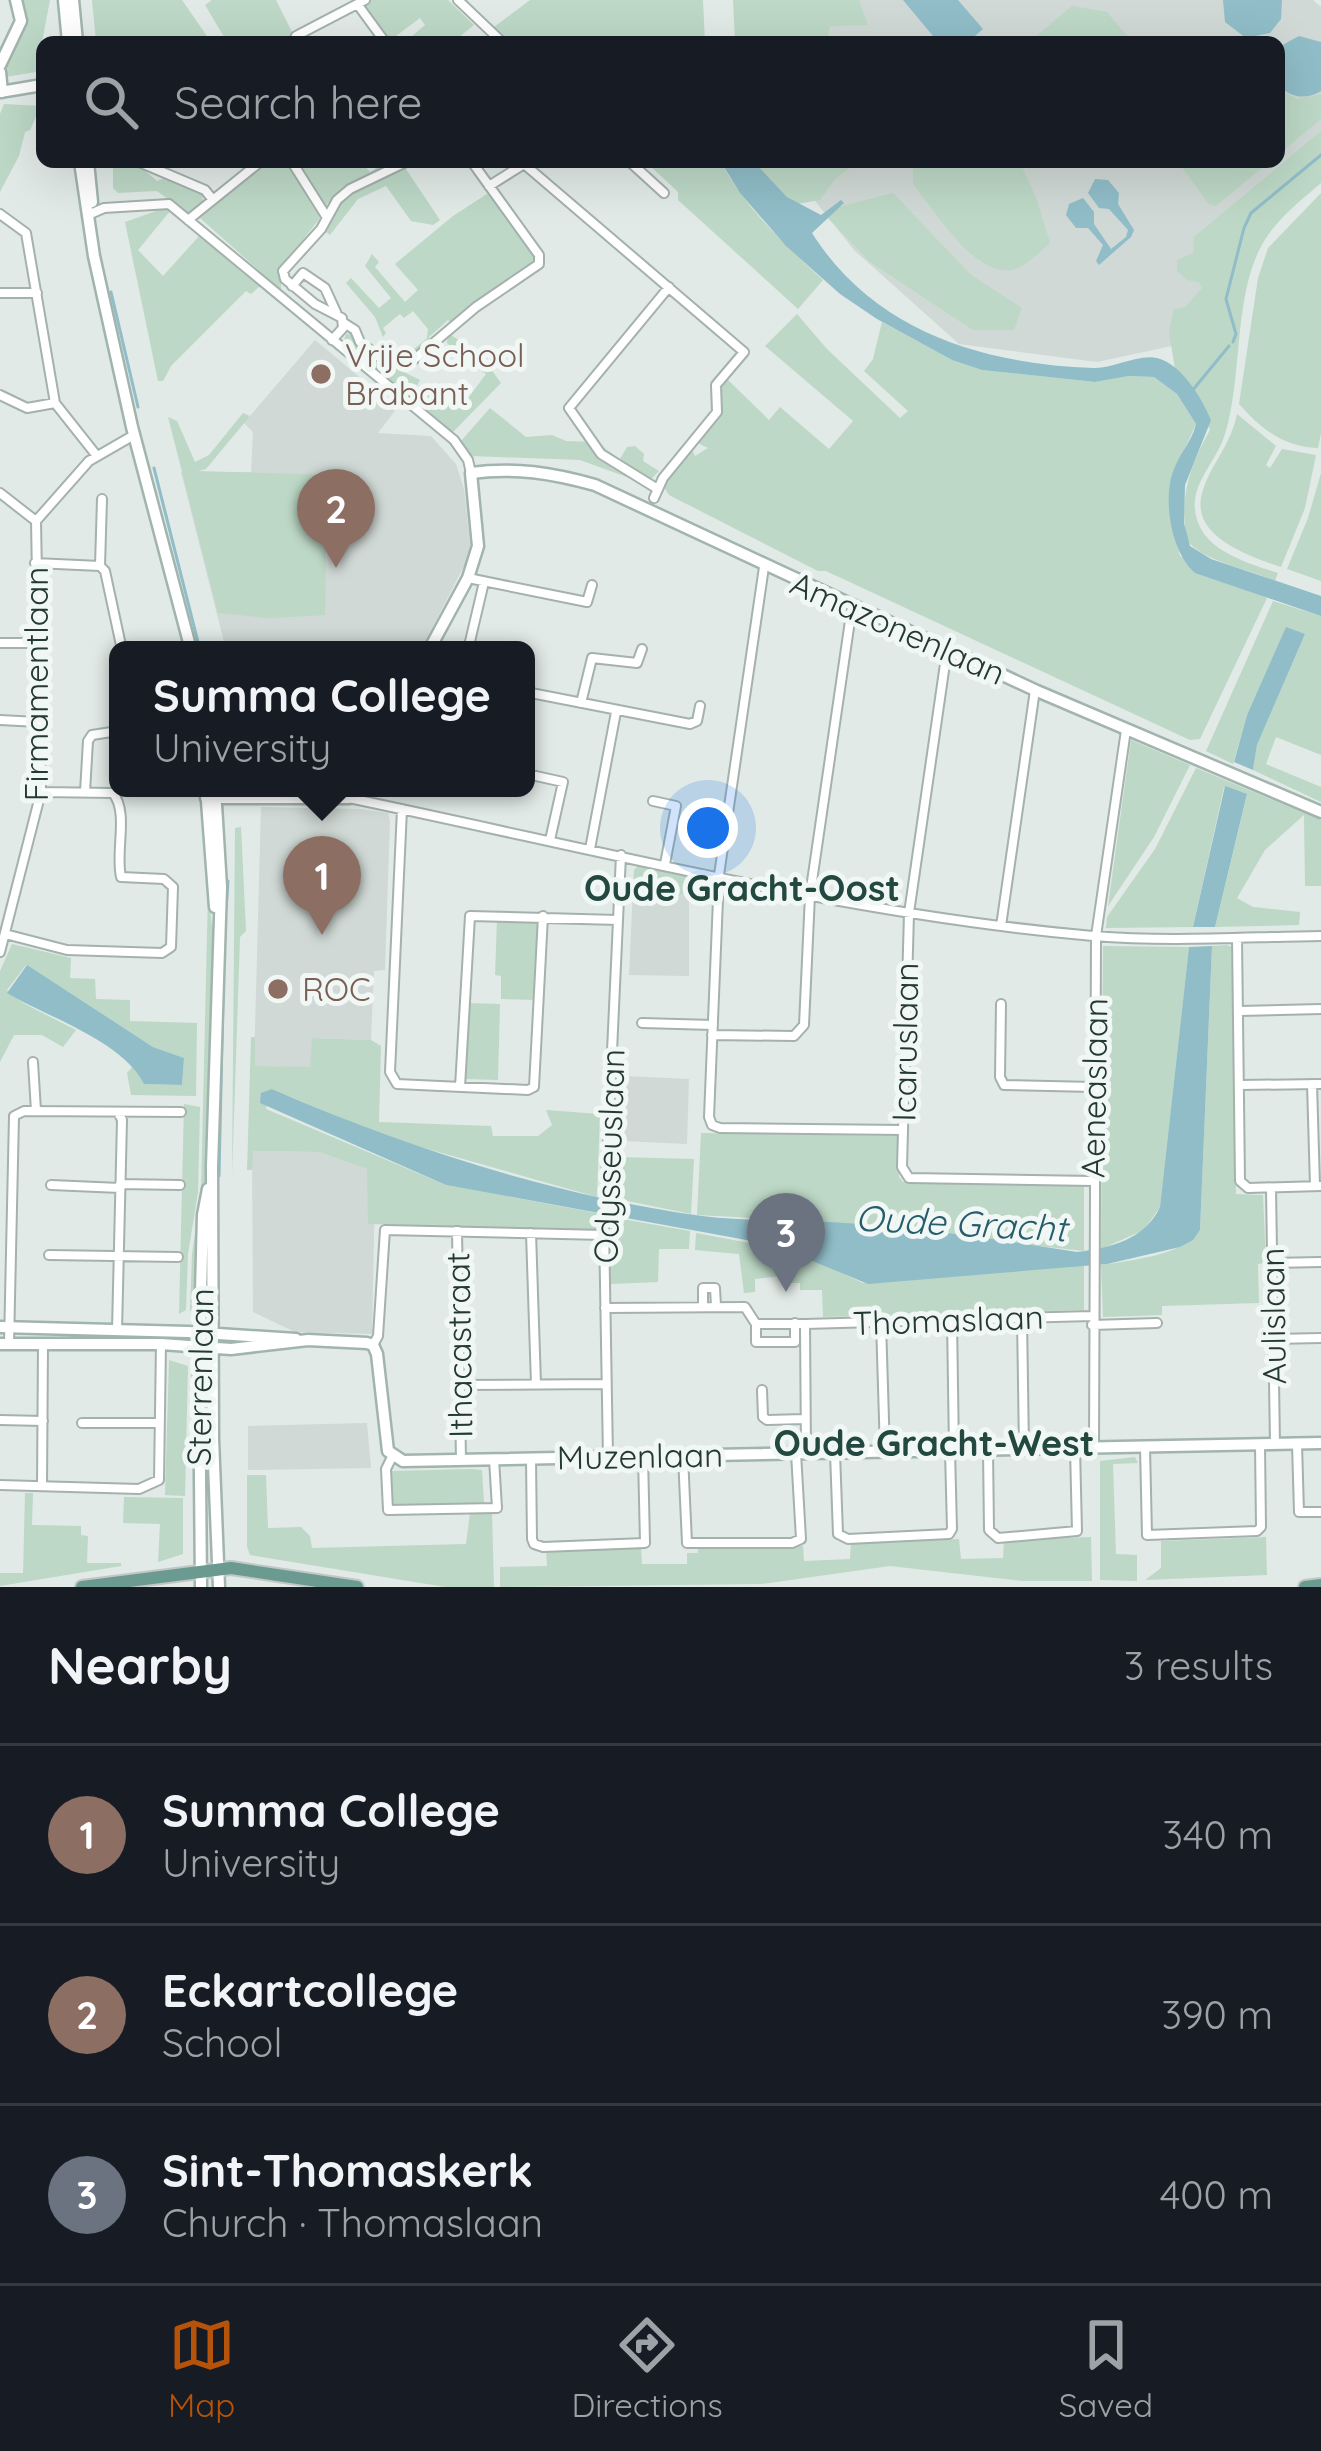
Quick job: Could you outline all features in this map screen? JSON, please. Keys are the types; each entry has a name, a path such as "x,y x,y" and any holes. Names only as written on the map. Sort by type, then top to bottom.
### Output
{"main road":[{"path":"82,1587 218,1569 357,1587"},
{"path":"1305,1587 1321,1585"}],"street":[{"path":"16,0 21,21 0,69 5,92 36,89"},
{"path":"68,0 68,36"},
{"path":"68,0 76,36"},
{"path":"458,0 496,36"},
{"path":"296,36 362,3 381,36"},
{"path":"85,168 100,277 137,449 188,641"},
{"path":"150,168 205,190 213,200"},
{"path":"160,174 166,168"},
{"path":"188,220 253,168"},
{"path":"296,168 327,217"},
{"path":"337,313 315,304 292,286 284,271 321,229 337,200 394,168"},
{"path":"292,286 303,273 325,287 337,313 356,329 361,342 390,363 410,362 476,307 539,264 539,255 476,168"},
{"path":"489,186 518,168"},
{"path":"529,168 669,287 744,352 716,385 718,412 655,493 601,454 569,408 669,287"},
{"path":"636,168 664,194"},
{"path":"90,213 169,204 454,440 471,473 478,546 468,578 434,641"},
{"path":"0,214 25,228 55,403 97,456"},
{"path":"0,293 37,293"},
{"path":"332,340 344,323"},
{"path":"126,394 143,440 151,493"},
{"path":"0,395 27,408 55,403"},
{"name":"Firmamentlaan","path":"0,952 41,792 36,521 97,456 134,435"},
{"path":"115,447 137,449"},
{"name":"Amazonenlaan","path":"471,473 524,470 595,485 1035,690 1321,812"},
{"path":"0,494 36,521"},
{"path":"100,566 102,499"},
{"path":"35,562 100,566 120,641"},
{"path":"764,567 719,875 709,1117 712,1125 903,1130"},
{"path":"468,578 587,602 592,585"},
{"path":"470,641 484,582"},
{"path":"642,1023 794,1036 802,1032 810,895 852,607"},
{"path":"0,643 36,643"},
{"path":"581,704 592,658 637,663 642,649"},
{"name":"Icaruslaan","path":"947,650 909,913 902,1167 909,1178 1093,1181"},
{"path":"1000,926 1035,690"},
{"path":"535,694 690,724 697,721 700,706"},
{"path":"590,849 616,712"},
{"path":"0,720 38,722"},
{"name":"Aeneaslaan","path":"1094,1448 1096,936 1126,730"},
{"path":"85,793 88,740 109,733"},
{"path":"536,776 562,782 550,840"},
{"path":"41,792 109,793"},
{"path":"5,934 67,950 162,953 171,946 173,887 164,879 121,877 116,797"},
{"name":"Sterrenlaan","path":"212,797 217,928 212,1167 203,1215 219,1587"},
{"path":"364,797 402,809 909,913 1096,936 1321,936"},
{"path":"653,802 676,806 665,865"},
{"path":"402,809 392,1080 398,1084 534,1087 543,916"},
{"name":"Odysseuslaan","path":"608,1457 604,1235 621,855"},
{"path":"460,1087 470,916 618,920"},
{"path":"1237,938 1240,1180 1248,1188 1318,1186 1316,1084 1240,1085"},
{"path":"1001,1004 1000,1077 1004,1085 1094,1087"},
{"path":"1238,1011 1321,1009"},
{"path":"33,1062 36,1111"},
{"path":"181,1112 36,1111 14,1116 5,1344 279,1336 373,1345"},
{"path":"117,1331 119,1114"},
{"path":"50,1185 180,1185"},
{"name":"Aulislaan","path":"1271,1188 1275,1444"},
{"path":"494,1459 497,1508 388,1510 386,1472 392,1457 373,1345 378,1336 385,1230 604,1235"},
{"name":"Ithacastraat","path":"457,1231 461,1460"},
{"path":"531,1233 536,1384"},
{"path":"49,1255 178,1257"},
{"path":"1272,1263 1321,1262"},
{"path":"703,1306 703,1288 715,1288 716,1306"},
{"path":"605,1308 749,1308 756,1324"},
{"path":"1022,1318 1024,1449"},
{"name":"Thomaslaan","path":"800,1324 795,1342 756,1342 756,1324 1022,1318 1157,1323"},
{"path":"835,1453 838,1534 848,1539 949,1534 952,1320"},
{"path":"881,1322 885,1452"},
{"name":"Thomaslaan","path":"683,1456 687,1543 792,1543 801,1539 805,1418 800,1324"},
{"path":"5,1327 117,1331 161,1338"},
{"path":"0,1485 152,1486 159,1480 161,1338"},
{"path":"1274,1339 1321,1338"},
{"name":"Sterrenlaan","path":"201,1587 206,1340"},
{"path":"42,1486 43,1345"},
{"path":"460,1385 607,1384"},
{"path":"761,1390 767,1420 805,1418"},
{"path":"0,1420 43,1421"},
{"path":"82,1423 159,1423"},
{"path":"1297,1444 1299,1512 1321,1512"},
{"name":"Muzenlaan","path":"392,1457 403,1461 1321,1444"},
{"path":"1145,1447 1147,1535 1257,1531 1261,1527 1260,1445"},
{"path":"988,1450 989,1530 998,1538 1076,1531 1075,1448"},
{"path":"531,1459 532,1539 543,1547 645,1543 643,1456"}],"shaded area":[{"path":"747,0 1313,0 1321,7 1321,147 1243,215 1209,338 1097,362 959,344 854,250 789,168 1285,168 1285,36 752,36"},
{"path":"315,340 397,408 378,433 431,436 456,464 464,489 471,552 426,641 224,641 181,472 251,472 253,432 244,423"},
{"path":"261,807 359,809 388,813 390,821 385,970 374,971 371,1040 313,1038 310,1068 254,1066"},
{"path":"633,890 689,895 689,976 629,975"},
{"path":"625,1076 689,1079 687,1144 622,1141"},
{"path":"252,1151 319,1152 368,1169 375,1188 372,1334 295,1332 253,1312"},
{"path":"367,1423 371,1468 248,1470 248,1426"}],"green space":[{"path":"23,0 50,0 43,36 36,36 36,72 5,77 5,67 24,11"},
{"path":"92,0 182,0 207,36 95,36"},
{"path":"212,0 276,0 294,36 223,36 205,5"},
{"path":"368,0 448,0 474,25 460,36 412,36 425,25 420,18 396,36 383,36 363,8"},
{"path":"530,0 703,0 705,36 504,36 494,27"},
{"path":"733,0 859,0 868,25 830,26 828,36 735,36"},
{"path":"1072,6 1107,12 1127,36 1036,36"},
{"path":"1285,92 1297,99 1321,94 1321,119 1285,149"},
{"path":"4,104 36,106 36,117 0,192"},
{"path":"1321,131 1321,183 1275,226 1253,263 1231,411 1195,501 1200,527 1214,544 1278,573 1275,581 1215,559 1187,540 1188,483 1210,430 1175,369 1169,332 1174,309 1185,307 1202,288 1177,271 1177,260 1193,253 1194,237 1277,168 1285,168 1285,161"},
{"path":"113,168 142,168 157,181 167,177 202,192 203,203 187,213 157,191 118,193 113,188"},
{"path":"259,168 290,168 320,218 282,267 281,290 200,218"},
{"path":"302,168 366,168 370,172 385,168 351,183 325,206"},
{"path":"405,168 440,220 433,225 411,221 386,186 358,199 330,235 326,232 339,202"},
{"path":"652,168 725,168 754,210 823,280 798,309 678,200 678,192"},
{"path":"759,168 850,168 820,200 796,204"},
{"path":"913,168 1023,168 1050,243 1020,267 991,267 962,246 913,183"},
{"path":"1182,168 1262,168 1216,206 1209,204"},
{"path":"490,192 537,261 454,326 448,320 409,359 394,360 427,338 428,329 413,311 404,318 400,314 383,328 383,337 375,317 346,283 351,278 379,308 391,298 365,266 372,254 379,262 375,267 405,302 418,290 395,264"},
{"path":"893,193 970,274 1022,308 1014,330 973,330 870,262 827,217 839,207"},
{"path":"1321,193 1318,448 1274,435 1239,404 1258,278 1268,248"},
{"path":"171,210 138,250 163,276 201,234 260,286 251,294 246,291 158,381 125,222"},
{"path":"797,314 900,418 908,411 864,371 873,359 882,322 952,360 982,370 1095,382 1154,377 1177,394 1196,424 1171,479 1171,513 1180,556 1267,598 1200,739 1190,740 818,571 669,495 663,486 692,450 695,456 708,448 698,443 722,412 722,380 727,379 769,420 780,407 829,449 853,421 765,346"},
{"path":"353,333 377,359 420,380 417,385 445,408 460,390 469,397 486,374 447,343 448,333 480,354 501,383 452,433 343,343 346,334"},
{"path":"490,408 526,437 552,435 566,441 596,442 620,459 627,447 635,446 644,454 643,461 659,471 646,484 580,460 471,456 461,441"},
{"path":"243,413 250,416 206,469 198,471 327,475 325,615 269,618 218,613 168,417 177,421 195,462 209,455"},
{"path":"1237,414 1276,446 1266,465 1270,468 1282,449 1316,455 1305,508 1281,567 1224,542 1204,520 1203,490"},
{"path":"1321,473 1321,581 1287,569"},
{"path":"1273,601 1321,616 1321,755 1276,737 1266,764 1321,787 1321,802 1253,770 1257,745 1305,634 1286,628 1247,715 1233,764 1206,751"},
{"path":"1131,740 1190,765 1154,837 1108,906"},
{"path":"1196,768 1321,820 1321,886 1305,886 1304,815 1265,850 1237,898 1253,907 1300,912 1299,925 1215,927 1247,795 1224,787 1193,927 1106,928 1107,917 1155,849"},
{"path":"241,827 246,931 240,937 232,1176 235,828"},
{"path":"638,866 703,880 705,895 633,893"},
{"path":"208,892 213,934 208,1160 190,1311 192,1254 201,1192"},
{"path":"497,919 540,920 536,1000 501,999 501,976 495,975"},
{"path":"12,944 71,958 70,978 95,979 96,999 130,1000 130,1021 197,1023 196,1096 131,1095 127,1073 133,1066 145,1084 182,1085 184,1058 153,1047 26,965 7,990 76,1030 63,1047 42,1035 14,1035 0,1062 0,971"},
{"path":"1227,945 1232,967 1236,1194 1263,1195 1266,1263 1258,1264 1259,1303 1162,1306 1162,1315 1103,1317 1101,1265 1169,1251 1200,1230 1212,946"},
{"path":"1103,946 1189,947 1160,1207 1144,1230 1101,1249"},
{"path":"469,1003 500,1004 498,1080 466,1079"},
{"path":"251,1037 255,1037 255,1066 310,1067 312,1038 371,1040 381,1046 379,1122 491,1126 493,1136 538,1136 552,1125 546,1110 600,1114 597,1197 389,1138 272,1089 266,1109 446,1185 597,1213 596,1230 368,1224 367,1169 319,1152 253,1151 252,1170 247,1170"},
{"path":"184,1104 200,1107 198,1192 188,1254 186,1310 179,1314"},
{"path":"701,1133 898,1136 903,1182 1084,1186 1084,1251 816,1221 697,1215"},
{"path":"617,1157 694,1159 691,1214 613,1198"},
{"path":"611,1217 690,1231 689,1249 659,1249 658,1282 610,1284"},
{"path":"696,1233 797,1252 863,1283 1084,1265 1084,1310 823,1317 822,1290 800,1290 800,1283 782,1283 781,1276 755,1279 755,1292 744,1293 739,1254 695,1250"},
{"path":"169,1360 188,1366 185,1496 165,1495"},
{"path":"1135,1457 1138,1463 1113,1464 1116,1554 1137,1555 1137,1581 1100,1580 1100,1461"},
{"path":"482,1470 484,1503 392,1506 392,1471"},
{"path":"247,1475 266,1475 268,1528 301,1527 310,1536 312,1548 466,1544 470,1513 492,1512 494,1587 445,1587 250,1555"},
{"path":"25,1493 33,1493 32,1525 81,1526 81,1535 88,1536 87,1563 121,1566 0,1586 0,1573 23,1573"},
{"path":"124,1497 183,1498 183,1554 158,1562 160,1524 123,1523"},
{"path":"1091,1537 1092,1581 1022,1581 890,1566 762,1584 500,1587 500,1567 547,1566 546,1550 641,1547 642,1564 687,1564 687,1553 698,1553 698,1546 803,1546 804,1561 850,1559 851,1543 959,1539 961,1559 1003,1558 1004,1540"},
{"path":"1266,1537 1267,1575 1145,1580 1161,1568 1161,1541"}],"water":[{"path":"903,0 958,0 983,29 975,36 933,36"},
{"path":"1223,0 1282,0 1281,19 1270,33 1243,36 1225,22"},
{"path":"1299,36 1321,42 1321,91 1305,97 1285,90 1285,44"},
{"path":"725,168 760,168 787,197 821,215 841,200 844,203 812,233 866,295 934,336 1011,359 1052,365 1101,368 1149,357 1175,367 1211,420 1185,485 1184,523 1190,546 1211,559 1321,596 1321,616 1195,573 1187,564 1171,524 1169,495 1174,469 1196,424 1177,394 1154,377 1095,382 982,370 952,360 840,294 786,246"},
{"path":"1095,179 1108,180 1119,193 1118,204 1134,230 1099,265 1096,261 1103,245 1088,228 1076,228 1066,215 1069,204 1083,198 1111,249 1126,237 1128,230 1088,193"},
{"path":"1286,627 1305,634 1257,745 1253,770 1234,762 1247,715"},
{"path":"1225,786 1247,794 1215,927 1193,927"},
{"path":"1212,946 1200,1230 1180,1247 1107,1264 868,1284 774,1245 446,1185 260,1103 261,1093 272,1089 483,1167 647,1207 716,1218 878,1226 1077,1252 1136,1235 1160,1207 1189,947"},
{"path":"27,965 153,1047 184,1058 182,1085 144,1084 134,1069 102,1043 7,993"}],"waterway":[{"path":"1233,342 1236,334 1226,299 1251,213 1321,155"},
{"path":"111,292 138,407"},
{"path":"1192,391 1229,346"},
{"path":"154,468 198,641"},
{"path":"226,910 228,881"},
{"path":"219,1176 224,950"}],"place":[{"name":"Vrije School Brabant","path":"321,374"},
{"name":"Eckartcollege","path":"336,568"},
{"name":"Summa College","path":"322,935"},
{"name":"ROC","path":"278,989"},
{"name":"Sint-Thomaskerk","path":"786,1292"}],"district":[{"name":"Oude Gracht-Oost","path":"742,888"},
{"name":"Oude Gracht-West","path":"934,1443"}],"water label":[{"name":"Oude Gracht","path":"961,1223"}]}
